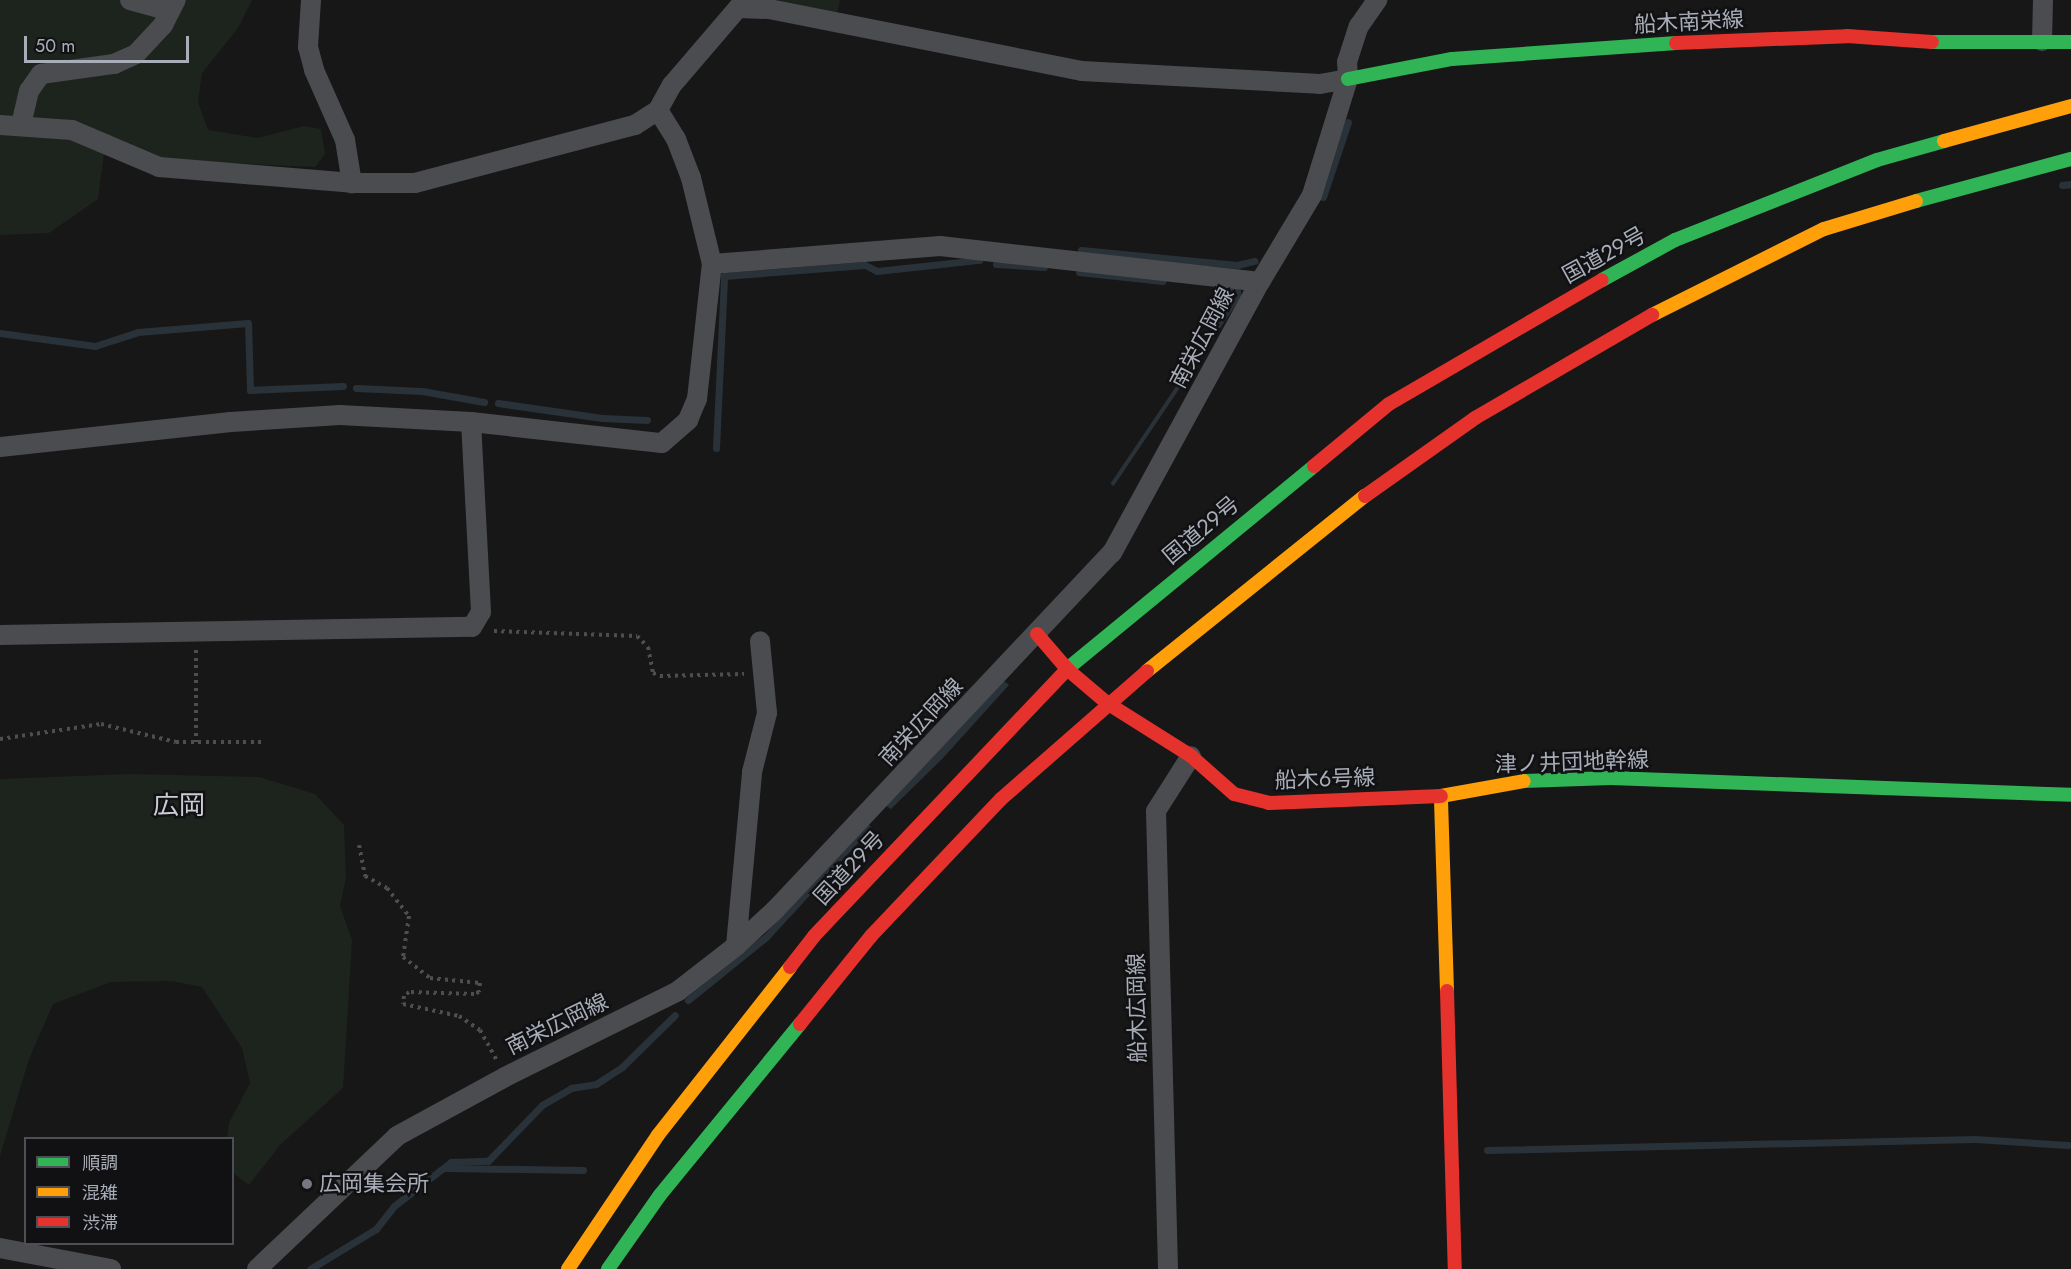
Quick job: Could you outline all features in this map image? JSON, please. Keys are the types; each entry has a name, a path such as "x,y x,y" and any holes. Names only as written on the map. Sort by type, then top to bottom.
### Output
{"main road":[{"name":"船木南栄線","path":"1347,78 1452,59 1628,45 1846,36 1939,42 2071,42"},
{"name":"国道29号","path":"568,1269 658,1135 814,936 1067,669 1389,404 1524,322 1675,240 1827,177 1965,132 2071,106"},
{"path":"609,1269 667,1186 871,936 1001,800 1107,703 1382,482 1476,418 1666,306 1824,229 1988,179 2071,159"},
{"name":"船木6号線","path":"1037,634 1067,669 1107,703 1191,756 1234,794 1269,803 1441,796"},
{"name":"津ノ井団地幹線","path":"1441,796 1513,781 1611,778 2071,795"},
{"path":"1441,796 1455,1269"}],"street":[{"path":"21,125 29,91 41,74 125,59 146,45 173,6 130,0"},
{"path":"311,0 308,47 314,70 345,140 352,183"},
{"name":"南栄広岡線","path":"257,1269 397,1136 505,1077 678,991 736,946 775,910 1112,553 1260,282 1312,195 1347,78 1347,62 1359,26 1377,0"},
{"path":"2042,41 2043,0"},
{"path":"0,125 72,130 159,167 352,183 415,183 635,125 658,110 672,85 736,4 1082,71 1308,83 1347,78"},
{"path":"0,447 231,422 340,415 471,422 662,443 688,420 697,399 712,264 691,177 676,139 658,110"},
{"path":"712,264 940,246 1260,282"},
{"path":"0,635 472,627 481,612 471,422"},
{"path":"736,946 752,772 767,713 760,641"},
{"name":"船木広岡線","path":"1168,1269 1156,812 1191,756"},
{"path":"0,1248 111,1269"}],"path":[{"path":"472,627 575,637 637,636 648,647 653,673 660,676 763,671"},
{"path":"196,633 196,742"},
{"path":"0,739 100,724 176,742 262,742"},
{"path":"359,845 365,876 387,888 409,916 403,957 430,978 480,983 479,992 474,994 409,992 404,996 403,1004 459,1016 480,1030 505,1077"}],"shaded area":[{"path":"0,0 121,0 165,13 131,52 41,70 19,118 0,119"},
{"path":"180,0 252,0 238,28 202,73 198,102 208,130 258,138 304,126 321,129 325,154 315,167 159,160 26,119 37,82 122,65"},
{"path":"775,0 840,0 837,14"},
{"path":"0,132 64,137 104,154 98,199 49,233 0,235"},
{"path":"1239,293 1242,295 1114,486 1110,484"},
{"path":"1004,681 1009,685 943,758 891,809 885,805"},
{"path":"130,774 259,777 315,794 344,825 346,878 340,906 352,940 343,1088 281,1144 249,1185 234,1174 234,1137 227,1137 229,1123 250,1083 242,1048 202,987 172,981 111,982 53,1004 29,1059 0,1156 0,779"}],"waterway":[{"path":"1323,197 1348,122"},
{"path":"2062,185 2071,184"},
{"path":"1081,250 1237,265 1255,261"},
{"path":"716,448 724,276 865,265 877,271 979,260"},
{"path":"996,264 1044,267"},
{"path":"1079,272 1163,281"},
{"path":"1222,287 1237,292"},
{"path":"0,333 95,346 138,332 248,323 250,390 343,386"},
{"path":"356,388 422,391 484,402"},
{"path":"498,403 602,418 647,420"},
{"path":"688,1000 766,937 867,827"},
{"path":"310,1269 376,1229 394,1206 451,1162 488,1161 542,1105 571,1088 596,1084 622,1067 675,1015"},
{"path":"1487,1150 1975,1139 2068,1145"},
{"path":"445,1168 583,1170"}],"traffic: fast":[{"path":"1932,42 2071,42"},
{"path":"1348,79 1452,59 1676,43"},
{"path":"1602,280 1675,240 1877,160 1944,141"},
{"path":"1916,201 2071,159"},
{"path":"1067,669 1314,466"},
{"path":"1524,781 1611,778 2071,795"},
{"path":"608,1269 660,1195 800,1024"}],"traffic: slow":[{"path":"1944,141 2071,106"},
{"path":"1652,315 1824,229 1916,201"},
{"path":"1147,671 1365,496"},
{"path":"1447,991 1441,796 1524,781"},
{"path":"568,1269 658,1135 790,967"}],"traffic: jam":[{"path":"1676,43 1847,36 1932,42"},
{"path":"1314,466 1389,404 1602,280"},
{"path":"1365,496 1475,418 1652,315"},
{"path":"1037,634 1067,669 1107,703 1191,756 1234,794 1269,803 1441,796"},
{"path":"790,967 814,936 1067,669"},
{"path":"800,1024 871,936 1001,799 1147,671"},
{"path":"1447,991 1455,1269"}],"place":[{"name":"広岡集会所","path":"307,1184"}],"district":[{"name":"広岡","path":"179,806"}]}
